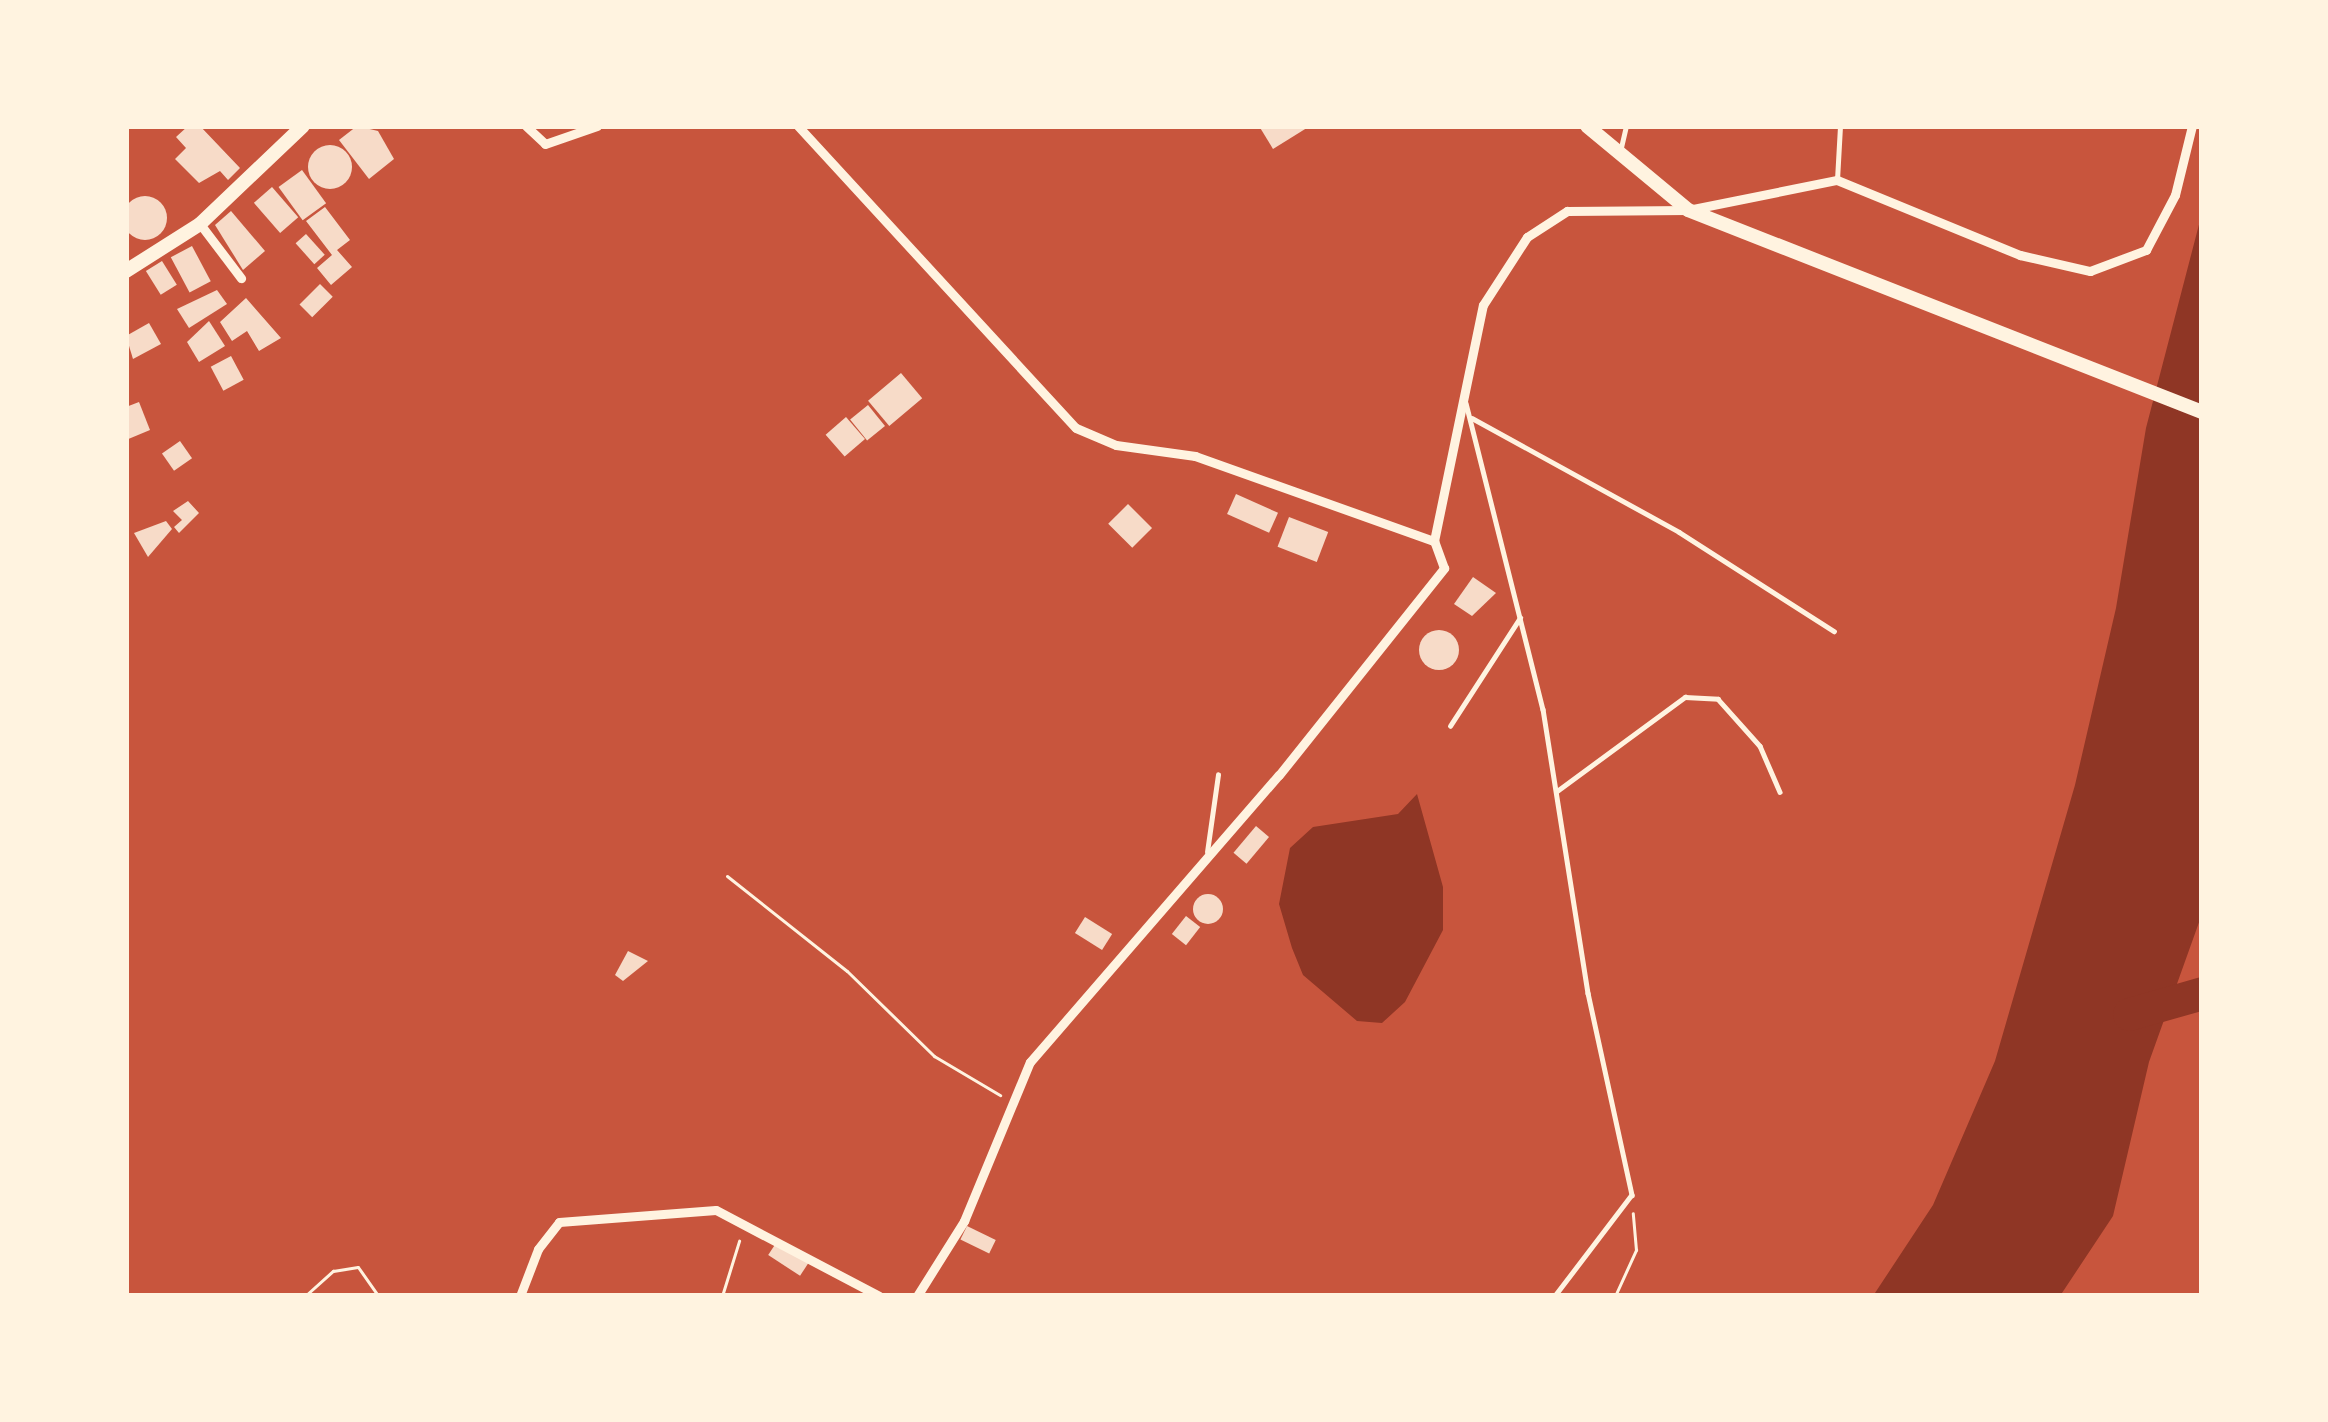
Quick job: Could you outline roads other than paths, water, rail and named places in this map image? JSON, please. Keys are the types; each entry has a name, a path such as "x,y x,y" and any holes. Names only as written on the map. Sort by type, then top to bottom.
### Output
{"main road":[{"path":"126,271 200,224 303,126"},
{"path":"1587,126 1688,210 2202,412"}],"street":[{"path":"526,126 545,144 596,126"},
{"path":"798,126 1076,428 1116,445 1195,456 1433,541"},
{"path":"917,1296 964,1221 1030,1062 1207,858 1444,568 1433,541 1483,304 1527,237 1567,211 1688,210 1837,179 2020,255 2090,271 2146,250 2175,195 2192,126"},
{"path":"200,224 241,278"},
{"path":"520,1296 538,1249 559,1222 716,1210 757,1225 879,1296"}],"lane":[{"path":"1619,157 1625,126"},
{"path":"1837,179 1840,126"},
{"path":"1464,395 1520,618 1632,1196 1555,1296"},
{"path":"1470,418 1679,532 1834,631"},
{"path":"1450,726 1520,618"},
{"path":"1556,792 1685,697 1718,699 1760,746 1780,792"},
{"path":"1207,858 1218,775"}],"waterway":[{"path":"2129,1014 2202,993"}]}
